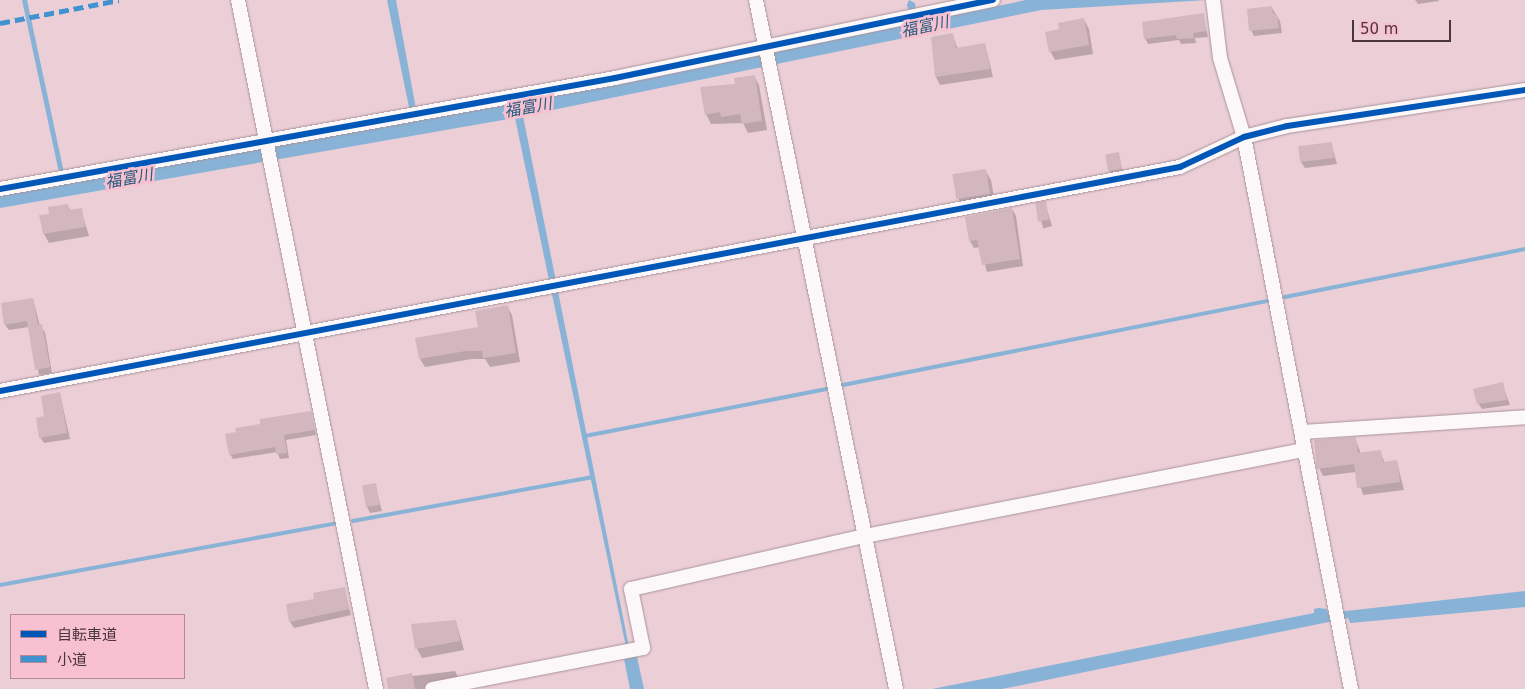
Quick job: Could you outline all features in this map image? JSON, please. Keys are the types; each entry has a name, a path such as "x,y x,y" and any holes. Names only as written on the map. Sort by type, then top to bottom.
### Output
{"street":[{"path":"238,0 376,689"},
{"path":"756,0 896,689"},
{"path":"0,189 267,143 766,50 994,0"},
{"path":"1213,0 1220,58 1244,137 1351,689"},
{"path":"0,391 306,335 1180,167 1244,137 1287,126 1525,90"},
{"path":"1302,432 1525,417"},
{"path":"432,689 643,648 631,589 865,536 1305,450"}],"water":[{"name":"福富川","path":"22,0 27,0 66,182 412,122 387,0 396,0 416,109 415,121 621,84 912,23 907,5 909,0 915,3 917,23 1026,0 1207,0 1041,10 523,116 628,642 632,657 637,657 644,689 630,689 624,659 628,658 625,642 515,118 0,208 0,193 61,182"},
{"path":"1525,591 1525,607 1350,623 1348,618 1002,689 932,689 1314,613 1314,609 1319,608 1327,609 1328,613"}],"building":[{"path":"1272,6 1273,14 1277,14 1279,28 1249,31 1247,9"},
{"path":"1204,13 1206,31 1193,33 1194,38 1177,39 1176,35 1144,39 1142,22"},
{"path":"1084,18 1089,45 1049,52 1045,32 1059,29 1058,23"},
{"path":"953,33 956,48 985,43 990,69 935,77 931,37"},
{"path":"755,75 762,121 742,124 740,114 721,117 720,112 705,115 700,87 735,84 734,78"},
{"path":"1332,142 1334,158 1300,162 1298,146"},
{"path":"1119,152 1122,169 1108,171 1105,154"},
{"path":"986,169 990,194 956,199 952,174"},
{"path":"1046,201 1049,220 1038,221 1035,203"},
{"path":"68,204 69,210 82,208 85,227 43,234 39,215 49,214 48,207"},
{"path":"1012,208 1020,259 982,265 977,240 969,241 965,217"},
{"path":"33,298 38,325 42,324 50,367 35,370 27,321 4,325 1,303"},
{"path":"508,305 516,353 483,358 482,351 466,351 419,359 415,338 478,327 475,311"},
{"path":"1503,382 1507,400 1477,404 1473,389"},
{"path":"60,392 67,433 39,438 36,418 44,416 41,396"},
{"path":"311,411 315,430 284,435 287,453 276,454 275,447 229,455 225,434 236,432 235,428 260,424 260,419"},
{"path":"1356,437 1358,453 1381,450 1383,462 1397,460 1400,482 1357,488 1354,464 1317,469 1314,440"},
{"path":"376,483 380,505 366,507 362,485"},
{"path":"345,587 349,609 289,622 286,604 314,599 313,593"},
{"path":"456,620 460,641 415,649 411,624"},
{"path":"412,673 415,689 388,689 386,678"}],"waterway":[{"path":"1285,297 1525,249"},
{"path":"843,385 1268,301"},
{"path":"585,436 826,389"},
{"path":"353,521 593,477"},
{"path":"0,585 334,524"}],"marked path":[{"path":"0,23 119,0"}],"cycle path":[{"path":"0,189 615,78 993,0"},
{"path":"0,391 1180,167 1244,137 1287,126 1525,90"}]}
